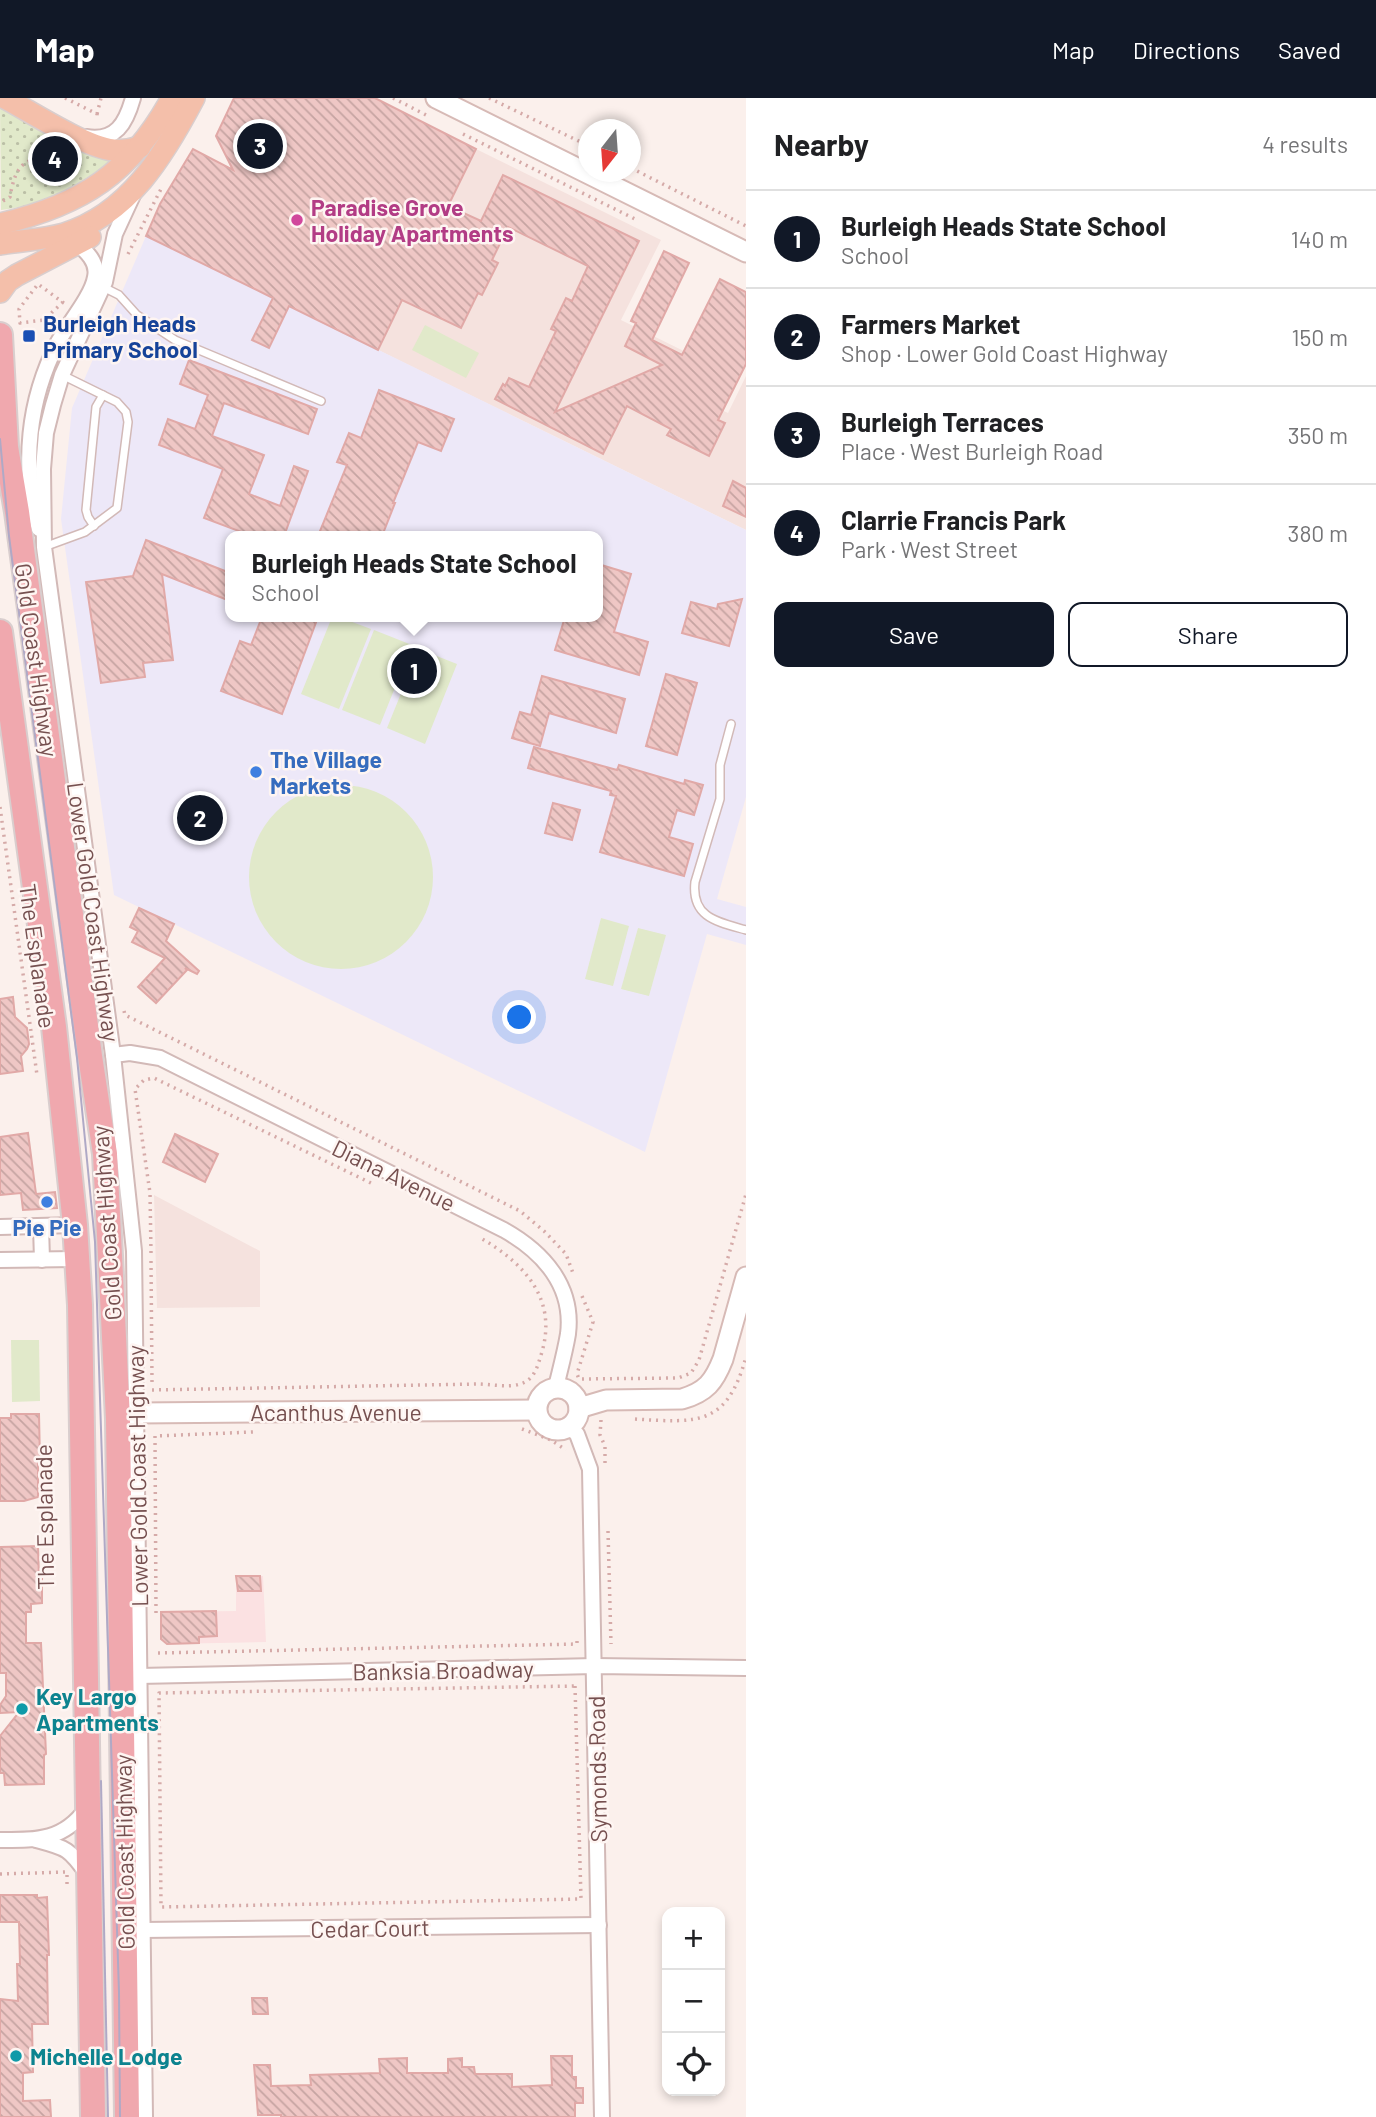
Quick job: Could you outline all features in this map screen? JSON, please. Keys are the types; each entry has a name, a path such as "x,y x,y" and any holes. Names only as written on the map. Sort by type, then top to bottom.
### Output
{"highway":[{"name":"Gold Coast Highway","path":"0,335 6,447 105,1154 118,1419 127,2117"},
{"name":"Gold Coast Highway","path":"0,632 53,1017 75,1225 80,1319 88,1806 78,1881 93,2117"}],"main road":[{"path":"5,98 73,144 121,150 140,147"},
{"path":"0,224 75,200 112,174 153,131 172,98"},
{"path":"0,244 94,234 110,222 163,153 194,98"},
{"path":"0,292 8,281 71,238"}],"street":[{"path":"73,144 111,135 124,122 133,98"},
{"path":"436,98 746,252"},
{"name":"Lower Gold Coast Highway","path":"135,189 115,234 109,270 62,375 52,405 44,451 44,547 113,1055 134,1251 145,2117"},
{"path":"71,238 88,254 102,287"},
{"name":"Lower Gold Coast Highway","path":"44,547 33,508 29,459 33,414 57,344 102,287"},
{"path":"41,385 54,376 62,375"},
{"name":"Diana Avenue","path":"113,1055 130,1053 160,1058 524,1241 552,1269 564,1296 568,1334 556,1387"},
{"path":"0,1227 75,1225"},
{"path":"41,1226 43,1260"},
{"path":"0,1260 76,1259"},
{"path":"579,1408 606,1400 682,1399 709,1386 723,1359 746,1277"},
{"path":"556,1387 569,1390 579,1408 578,1415 569,1427 563,1429 548,1428 538,1417 536,1410 544,1392 556,1387"},
{"name":"Acanthus Avenue","path":"137,1413 536,1410"},
{"name":"Symonds Road","path":"569,1427 577,1434 590,1469 602,2117"},
{"name":"Banksia Broadway","path":"139,1676 595,1667 746,1668"},
{"path":"35,1840 66,1829 78,1821 88,1806"},
{"path":"0,1840 35,1840 66,1849 74,1855 78,1881"},
{"name":"Cedar Court","path":"142,1930 599,1925"}],"lane":[{"path":"102,287 119,295 141,319 175,340 321,401"},
{"path":"44,547 77,536 115,512 119,505 128,422 121,405 62,375"},
{"path":"94,526 86,513 86,504 96,407 103,395"},
{"path":"731,724 720,765 720,799 694,893 700,909 708,917 746,930"}],"path":[{"path":"65,98 96,117 101,98"},
{"path":"489,98 578,141"},
{"path":"3,201 10,197 13,178 22,165 73,144"},
{"path":"641,173 746,226"},
{"path":"102,287 163,184"},
{"path":"38,284 65,304 44,320 20,323 19,309 38,284"},
{"name":"The Esplanade","path":"0,807 37,1076"},
{"path":"123,1004 125,1015 520,1212 544,1231 566,1254 575,1277"},
{"path":"135,1089 144,1080 154,1078 377,1186"},
{"path":"579,1288 593,1322 577,1374 579,1379 678,1378 691,1373 699,1360 746,1194"},
{"path":"152,1390 517,1385 529,1380 535,1373 543,1347 546,1326 542,1301 534,1283 520,1267 506,1254 474,1234"},
{"path":"633,1419 687,1421 707,1415 731,1396 740,1379 746,1357"},
{"path":"606,1472 605,1446 599,1427 601,1419 607,1418"},
{"path":"513,1427 551,1440 568,1453"},
{"path":"156,1613 155,1436 261,1432"},
{"path":"608,1524 611,1644"},
{"path":"159,1653 578,1644 577,1630"},
{"path":"575,1686 581,1899 161,1908 159,1693 575,1686"},
{"path":"0,1874 66,1872 78,1881"}],"shaded area":[{"path":"476,149 661,240 621,320 712,365 695,398 728,413 746,376 746,530 378,350"},
{"path":"146,236 746,530 746,797 717,899 746,907 746,945 707,934 645,1152 114,895 61,519 72,408"},
{"path":"154,1195 260,1251 260,1307 157,1308"},
{"path":"236,1576 263,1576 266,1642 167,1644 161,1639 161,1612 236,1611"}],"green space":[{"path":"0,104 110,156 111,161 59,193 31,204 1,210"},
{"path":"425,325 479,353 466,378 412,350"},
{"path":"330,622 352,622 371,629 339,709 301,694"},
{"path":"374,630 412,645 380,725 342,710"},
{"path":"419,649 457,664 425,744 387,728"},
{"path":"341,785 359,786 376,792 392,800 406,812 418,826 426,842 432,859 432,895 426,912 418,928 406,942 392,954 376,962 359,968 341,969 323,968 306,962 290,954 276,942 264,928 256,912 250,895 249,877 250,859 256,842 264,826 276,812 290,800 306,792 323,786"},
{"path":"601,918 629,926 613,986 585,979"},
{"path":"638,928 666,935 649,996 621,989"},
{"path":"11,1340 39,1340 40,1401 12,1402"}],"building":[{"path":"234,98 375,98 476,149 448,206 481,221 503,175 639,241 555,412 662,365 625,346 636,323 631,321 664,251 689,263 652,340 682,355 720,279 746,292 746,364 718,420 725,423 709,456 667,435 671,429 627,406 603,454 495,399 509,378 529,387 556,331 551,329 566,298 572,301 588,266 508,227 492,260 498,263 482,295 478,293 461,328 402,300 378,350 289,306 269,348 252,340 273,298 146,236 160,204 193,149 233,170 216,136"},
{"path":"189,360 317,409 308,434 224,403 212,436 264,455 249,494 280,506 294,466 308,471 286,531 239,531 204,518 223,469 159,445 168,419 195,429 208,395 180,384"},
{"path":"379,390 454,419 441,451 418,442 384,531 320,531 347,465 337,462 349,433 361,438"},
{"path":"733,481 746,488 746,517 723,506"},
{"path":"146,540 225,571 225,599 162,574 173,660 143,663 145,677 101,683 86,582 133,576"},
{"path":"603,566 631,574 614,632 648,642 639,675 555,650 563,622 603,622"},
{"path":"742,599 729,646 682,633 691,602 717,609 718,604"},
{"path":"260,622 316,622 282,714 221,691 240,641 251,645"},
{"path":"666,674 697,683 677,755 646,746"},
{"path":"542,676 625,699 616,733 549,713 540,746 512,738 520,712 531,715"},
{"path":"534,747 617,770 619,765 684,784 685,780 703,785 694,815 677,810 669,837 693,844 684,876 600,852 616,796 610,795 611,791 528,768"},
{"path":"553,803 580,810 572,840 545,833"},
{"path":"139,908 174,924 166,941 199,971 197,974 185,968 187,970 156,1003 138,987 165,958 132,942 138,931 130,927"},
{"path":"13,997 15,1017 27,1028 29,1044 21,1056 23,1071 0,1074 0,999"},
{"path":"28,1133 36,1194 55,1192 57,1208 23,1210 21,1193 0,1195 0,1137"},
{"path":"175,1134 218,1154 205,1182 163,1162"},
{"path":"11,1414 39,1414 38,1497 24,1501 0,1501 0,1418 11,1418"},
{"name":"Key Largo Apartments","path":"38,1546 42,1603 31,1604 31,1612 26,1612 26,1643 41,1643 46,1754 44,1784 5,1785 4,1773 0,1773 0,1736 19,1712 0,1713 0,1705 6,1696 6,1673 0,1673 0,1547"},
{"path":"236,1576 260,1576 261,1591 238,1591"},
{"path":"216,1611 217,1636 199,1637 199,1643 167,1644 161,1639 161,1612"},
{"path":"0,1895 47,1897 48,2024 32,2024 33,2072 23,2073 23,2101 50,2100 51,2117 0,2117 0,1999 18,2001 17,1964 20,1964 19,1922 0,1922"},
{"path":"252,1998 267,1998 268,2014 253,2014"},
{"path":"551,2056 572,2056 572,2077 576,2077 576,2088 583,2088 583,2103 575,2103 575,2117 258,2115 254,2065 270,2065 271,2086 311,2085 310,2075 380,2073 379,2059 407,2058 407,2073 448,2073 448,2059 462,2058 462,2067 474,2067 475,2074 512,2074 512,2087 552,2085"}],"tram line":[{"path":"0,439 9,536 77,1058 95,1242 119,1992 120,2117"},
{"path":"101,1781 108,2117"}],"place":[{"name":"Burleigh Terraces","path":"260,146"},
{"name":"Clarrie Francis Park","path":"55,159"},
{"name":"Paradise Grove Holiday Apartments","path":"297,220"},
{"name":"Burleigh Heads Primary School","path":"29,336"},
{"name":"Burleigh Heads State School","path":"414,671"},
{"name":"The Village Markets","path":"256,772"},
{"name":"Farmers Market","path":"200,818"},
{"name":"Pie Pie","path":"47,1202"},
{"name":"Key Largo Apartments","path":"22,1709"},
{"name":"Michelle Lodge","path":"16,2056"}]}
